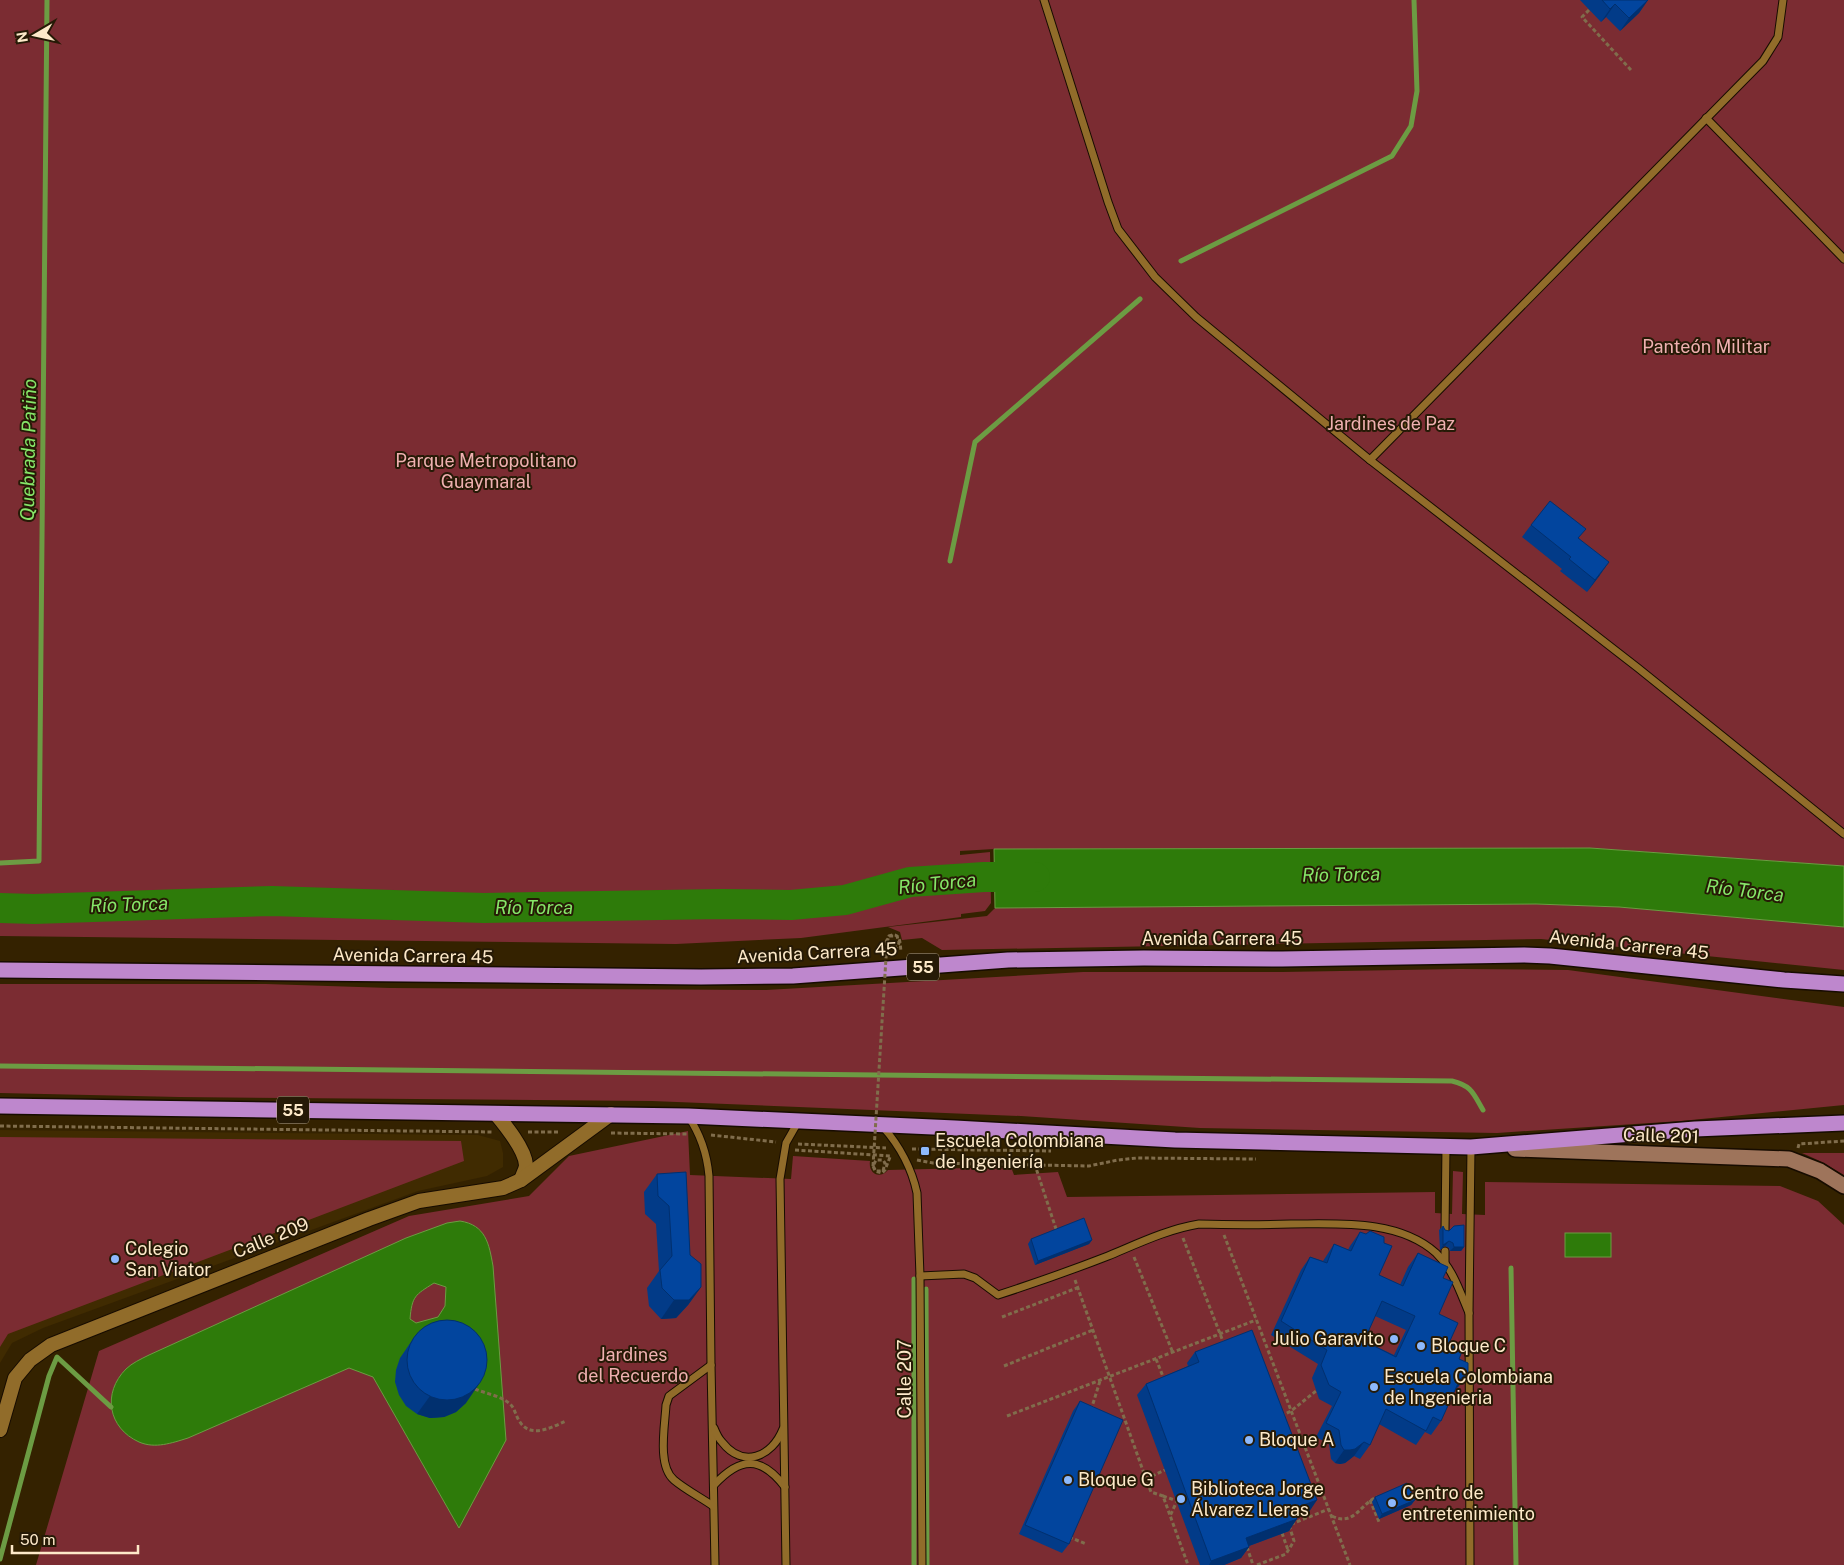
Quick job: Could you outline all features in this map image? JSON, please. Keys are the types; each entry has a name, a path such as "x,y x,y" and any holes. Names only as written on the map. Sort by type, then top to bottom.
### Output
{"highway":[{"name":"Avenida Carrera 45","path":"0,970 701,977 793,976 1008,960 1144,958 1282,959 1524,955 1570,957 1784,980 1844,984"},
{"name":"55","path":"0,1106 688,1116 1175,1140 1471,1147 1695,1129 1844,1123"}],"main road":[{"name":"Calle 201","path":"1471,1147 1791,1160 1820,1171 1844,1186"}],"street":[{"path":"495,1113 511,1132 521,1150 526,1165 521,1180"},
{"name":"Calle 209","path":"0,1430 15,1378 30,1360 51,1345 419,1201 503,1188 521,1180 610,1114"}],"lane":[{"path":"1044,0 1118,229 1155,277 1196,317 1370,460 1638,668 1844,834"},
{"path":"1370,460 1763,62 1778,37 1783,0"},
{"path":"1706,118 1844,260"},
{"path":"688,1116 699,1134 708,1159 715,1565"},
{"path":"786,1565 780,1179 785,1146 798,1121"},
{"name":"Calle 207","path":"881,1125 899,1149 914,1180 917,1193 920,1276 922,1565"},
{"path":"1445,1230 1446,1146"},
{"path":"1470,1565 1468,1313 1471,1147"},
{"path":"920,1276 970,1275 998,1295 1071,1270 1152,1238 1199,1224 1342,1224 1371,1227 1403,1234 1424,1244 1445,1262 1456,1280 1468,1313"},
{"path":"1445,1252 1445,1262"},
{"path":"711,1365 668,1396 663,1460 666,1470 672,1479 713,1506"},
{"path":"712,1426 721,1442 729,1450 738,1456 751,1457 762,1455 771,1448 779,1439 785,1424"},
{"path":"714,1485 732,1469 751,1462 770,1471 785,1488"}],"path":[{"path":"1590,10 1582,17 1631,70"},
{"path":"891,1156 885,1170 882,1173 875,1172 873,1168 873,1166 873,1163 874,1161 878,1159 884,1162 886,1166 880,1172 876,1171 873,1166 874,1156 876,1127 886,952 887,942 887,940 889,936 895,935 898,937 899,944 897,947 890,947 887,944 886,942 886,939 889,936 893,934 898,936 899,937 900,941"},
{"path":"0,1126 699,1134 785,1146 903,1157 933,1163 1088,1166 1137,1158 1256,1160"},
{"path":"1791,1160 1796,1140 1804,1139"},
{"path":"1791,1160 1799,1144 1844,1141"},
{"path":"785,1146 1051,1151"},
{"path":"1035,1165 1057,1232"},
{"path":"1223,1232 1350,1565"},
{"path":"1182,1238 1226,1349"},
{"path":"1134,1258 1173,1353"},
{"path":"1071,1270 1151,1492 1177,1501 1170,1516"},
{"path":"1002,1317 1077,1288"},
{"path":"1007,1416 1256,1320"},
{"path":"1004,1366 1093,1330"},
{"path":"1156,1359 1164,1380 1162,1381"},
{"path":"1088,1417 1100,1381"},
{"path":"477,1389 512,1406 522,1426 530,1430 545,1429 566,1422"},
{"path":"1274,1420 1291,1411 1316,1391"},
{"path":"1146,1479 1165,1470"},
{"path":"1163,1496 1188,1565"},
{"path":"1331,1516 1338,1519 1353,1517 1370,1500 1379,1496"},
{"path":"1370,1500 1379,1522"},
{"path":"1257,1565 1286,1554 1294,1541 1289,1525 1329,1509"},
{"path":"1288,1551 1282,1534 1291,1532"},
{"path":"1069,1537 1086,1544"},
{"path":"1244,1541 1253,1565"}],"shaded area":[{"name":"Colegio San Viator","path":"0,1130 478,1135 500,1141 503,1153 503,1167 487,1176 418,1191 43,1328 12,1343 0,1363"}],"green space":[{"path":"0,0 1844,0 1844,866 1590,848 994,849 960,851 960,855 990,852 991,903 985,911 961,914 961,917 801,938 676,944 0,936"},
{"path":"1536,904 1619,907 1844,927 1844,970 1541,939 942,950 922,938 902,940 900,932 888,927 987,916 995,908"},
{"path":"1459,969 1568,970 1844,1007 1844,1105 1681,1121 1497,1133 1200,1128 1021,1116 652,1101 179,1097 0,1093 0,984 266,984 390,988 766,990 1083,972 1282,972"},
{"name":"Jardines del Recuerdo","path":"688,1131 690,1175 791,1179 793,1156 870,1161 872,1172 878,1175 888,1170 1011,1167 1014,1175 1058,1172 1067,1197 1435,1192 1435,1213 1452,1214 1453,1171 1463,1172 1462,1214 1485,1215 1485,1182 1780,1186 1818,1201 1844,1225 1844,1565 36,1565 99,1351 409,1216 529,1196 569,1156"},
{"name":"Colegio San Viator","path":"0,1137 461,1141 464,1161 8,1334 0,1347"},
{"path":"1802,1153 1844,1153 1844,1175 1822,1162"}],"water":[{"path":"1590,848 1844,866 1844,927 1619,907 1536,904 995,908 994,849"},
{"path":"460,1221 476,1227 485,1237 490,1250 493,1266 506,1440 459,1528 373,1377 349,1368 188,1438 170,1443 151,1445 139,1442 129,1436 115,1419 111,1399 114,1389 118,1378 134,1363 406,1238 447,1223","holes":["434,1283 446,1287 445,1306 438,1317 416,1323 410,1319 413,1301 419,1294"]},
{"path":"1565,1233 1611,1233 1611,1257 1565,1257"}],"building":[{"path":"1602,0 1648,0 1629,18 1615,4 1610,9"},
{"path":"1550,501 1586,529 1578,538 1609,562 1595,580 1569,559 1571,557 1531,525"},
{"path":"686,1172 690,1255 701,1264 701,1287 689,1300 674,1300 662,1288 660,1270 672,1256 669,1206 658,1196 657,1174"},
{"path":"1084,1218 1092,1240 1038,1261 1031,1239"},
{"path":"1464,1225 1464,1247 1454,1247 1453,1243 1449,1241 1443,1245 1443,1226 1445,1230 1449,1231 1454,1226"},
{"name":"Bloque C","path":"1370,1231 1384,1237 1384,1243 1392,1246 1379,1275 1403,1286 1418,1253 1448,1267 1443,1278 1453,1282 1439,1314 1458,1323 1449,1343 1463,1349 1459,1359 1468,1363 1468,1373 1460,1379 1441,1421 1433,1417 1426,1431 1386,1409 1370,1445 1364,1442 1355,1449 1344,1450 1341,1445 1339,1430 1326,1423 1341,1392 1329,1385 1321,1365 1327,1350 1281,1321 1310,1257 1327,1263 1334,1244 1351,1251 1360,1232 1366,1234","holes":["1382,1301 1415,1316 1396,1357 1364,1341"]},
{"path":"447,1320 462,1323 475,1332 484,1345 487,1360 484,1375 475,1388 462,1397 447,1400 432,1397 419,1388 410,1375 407,1360 410,1345 419,1332 432,1323"},
{"path":"1252,1330 1317,1500 1293,1509 1297,1519 1246,1538 1249,1547 1211,1561 1146,1384 1199,1362 1195,1352"},
{"name":"Bloque G","path":"1080,1401 1123,1420 1069,1544 1025,1525"},
{"name":"Centro de entretenimiento","path":"1407,1483 1415,1500 1382,1514 1375,1497"}],"waterway":[{"name":"Quebrada Patiño","path":"0,863 39,861 47,0"},
{"path":"1181,261 1392,156 1411,126 1417,91 1414,0"},
{"path":"950,561 975,442 1140,299"},
{"name":"Río Torca","path":"0,908 34,909 272,901 484,908 722,904 791,905 845,900 910,882 984,877 1035,877"},
{"path":"0,1066 1452,1081 1468,1088 1483,1110"},
{"path":"1511,1268 1516,1565"},
{"path":"914,1279 914,1565"},
{"path":"926,1289 927,1565"},
{"path":"0,1559 49,1376 57,1357 111,1407"}],"place":[{"name":"Escuela Colombiana de Ingeniería","path":"925,1151"},
{"name":"Colegio San Viator","path":"115,1259"},
{"name":"Julio Garavito","path":"1394,1339"},
{"name":"Bloque C","path":"1421,1346"},
{"name":"Escuela Colombiana de Ingenieria","path":"1374,1387"},
{"name":"Bloque A","path":"1249,1440"},
{"name":"Bloque G","path":"1068,1480"},
{"name":"Biblioteca Jorge Álvarez Lleras","path":"1181,1499"},
{"name":"Centro de entretenimiento","path":"1392,1503"}],"park label":[{"name":"Panteón Militar","path":"1706,347"},
{"name":"Jardines de Paz","path":"1391,424"},
{"name":"Parque Metropolitano Guaymaral","path":"486,471"}]}
